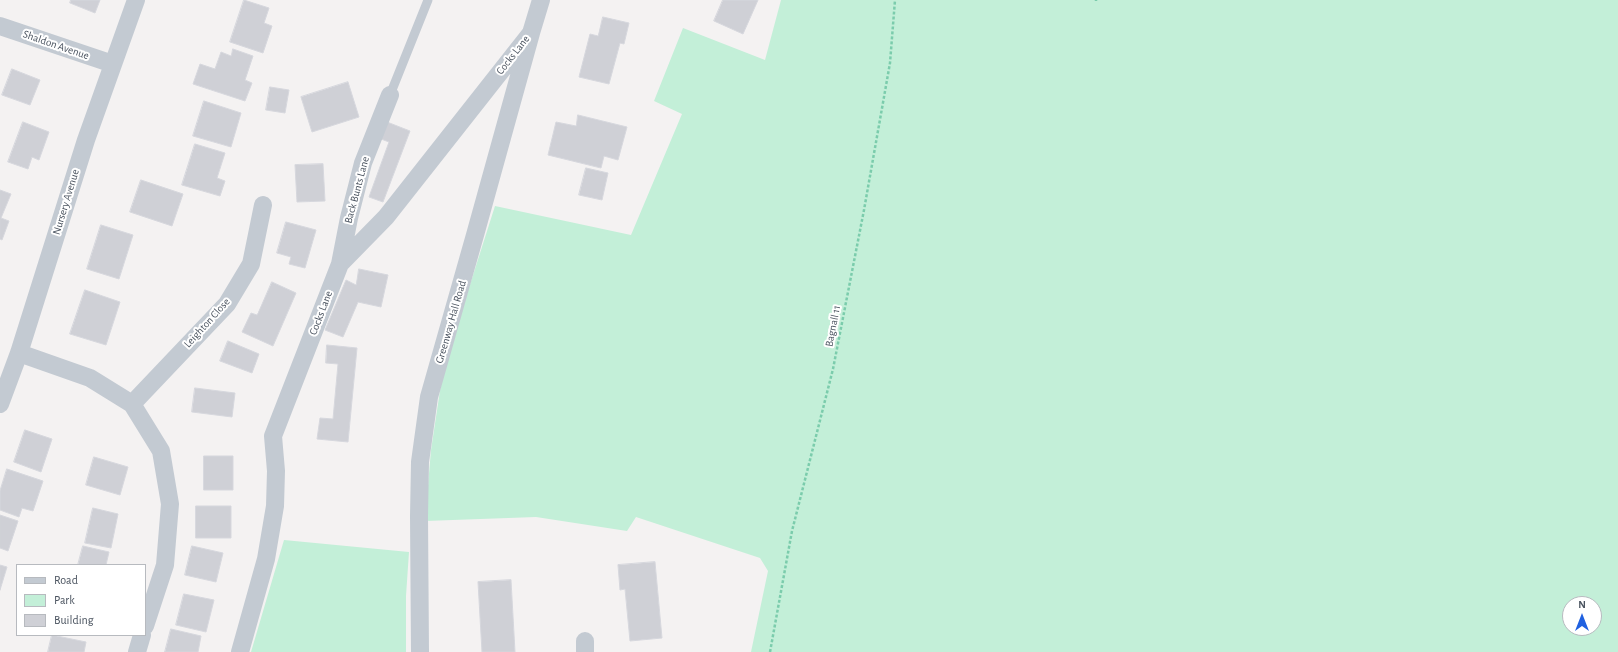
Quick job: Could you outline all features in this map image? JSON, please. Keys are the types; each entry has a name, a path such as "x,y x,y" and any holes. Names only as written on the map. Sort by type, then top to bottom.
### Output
{"street":[{"name":"Nursery Avenue","path":"0,404 19,354 86,140 136,0"},
{"name":"Greenway Hall Road","path":"420,652 420,462 429,397 476,235 541,0"},
{"name":"Shaldon Avenue","path":"0,26 113,64"},
{"name":"Cocks Lane","path":"240,652 266,559 275,506 276,471 273,436 340,264 386,217 531,33"},
{"name":"Back Bunts Lane","path":"340,264 349,218 363,162 390,95"},
{"name":"Leighton Close","path":"132,404 227,304 251,264 263,205"},
{"path":"19,354 90,378 132,404 161,451 170,504 165,565 146,623"},
{"path":"137,652 142,636"}],"lane":[{"path":"390,95 428,0"}],"path":[{"name":"Bagnall 11","path":"770,652 792,531 833,369 864,210 890,63 895,0"}],"green space":[{"path":"781,0 1618,0 1618,652 751,652 768,571 760,558 636,517 627,531 536,517 425,521 431,450 441,384 467,294 495,206 631,235 682,114 654,101 683,28 765,60"},
{"path":"284,540 409,552 406,596 406,652 251,652"}],"building":[{"path":"71,0 100,0 95,13 70,3"},
{"path":"244,0 269,8 264,23 272,26 263,53 230,42"},
{"path":"723,0 758,0 743,34 714,21"},
{"path":"603,17 629,23 624,44 620,43 609,84 579,77 590,34 598,36"},
{"path":"233,49 253,56 245,80 252,83 245,101 193,84 200,64 215,69 221,52 231,56"},
{"path":"12,69 40,80 30,105 2,95"},
{"path":"348,82 359,117 312,132 301,97"},
{"path":"270,87 289,90 285,113 266,110"},
{"path":"204,101 241,113 231,147 193,136"},
{"path":"578,115 627,127 618,160 604,156 601,168 548,155 556,122 576,126"},
{"path":"23,122 49,132 39,160 32,157 28,169 8,162"},
{"path":"387,122 410,131 383,202 369,197 389,142 381,139"},
{"path":"195,144 225,153 217,178 225,181 220,196 182,185"},
{"path":"323,164 325,201 297,202 295,165"},
{"path":"586,168 608,173 602,200 579,195"},
{"path":"141,180 183,194 172,226 130,212"},
{"path":"0,190 11,194 1,218 9,221 2,240 0,239"},
{"path":"286,222 316,230 305,268 289,264 291,257 277,253"},
{"path":"101,225 133,235 119,279 87,269"},
{"path":"359,269 388,275 381,307 358,302 343,337 325,330 346,280 356,285"},
{"path":"272,282 296,293 273,346 242,332 251,313 257,315"},
{"path":"85,290 120,302 106,345 70,334"},
{"path":"228,341 259,354 252,373 220,361"},
{"path":"327,345 357,348 348,442 317,439 320,418 333,419 338,364 326,363"},
{"path":"195,388 235,393 232,417 192,412"},
{"path":"25,430 52,439 41,472 14,462"},
{"path":"204,456 233,456 233,490 204,490"},
{"path":"94,457 128,467 120,495 86,485"},
{"path":"7,469 43,481 33,511 22,508 19,517 0,510 0,491"},
{"path":"196,506 231,506 231,538 196,538"},
{"path":"93,508 118,514 111,548 85,543"},
{"path":"0,515 18,521 8,551 0,548"},
{"path":"83,546 109,552 106,564 78,564"},
{"path":"192,546 223,553 216,582 185,575"},
{"path":"655,562 662,638 630,641 625,589 620,590 618,565"},
{"path":"0,565 7,567 0,590"},
{"path":"511,580 515,652 482,652 478,582"},
{"path":"184,594 214,600 206,632 176,625"},
{"path":"171,629 201,636 198,652 165,652"},
{"path":"52,636 86,642 84,652 48,652"}]}
